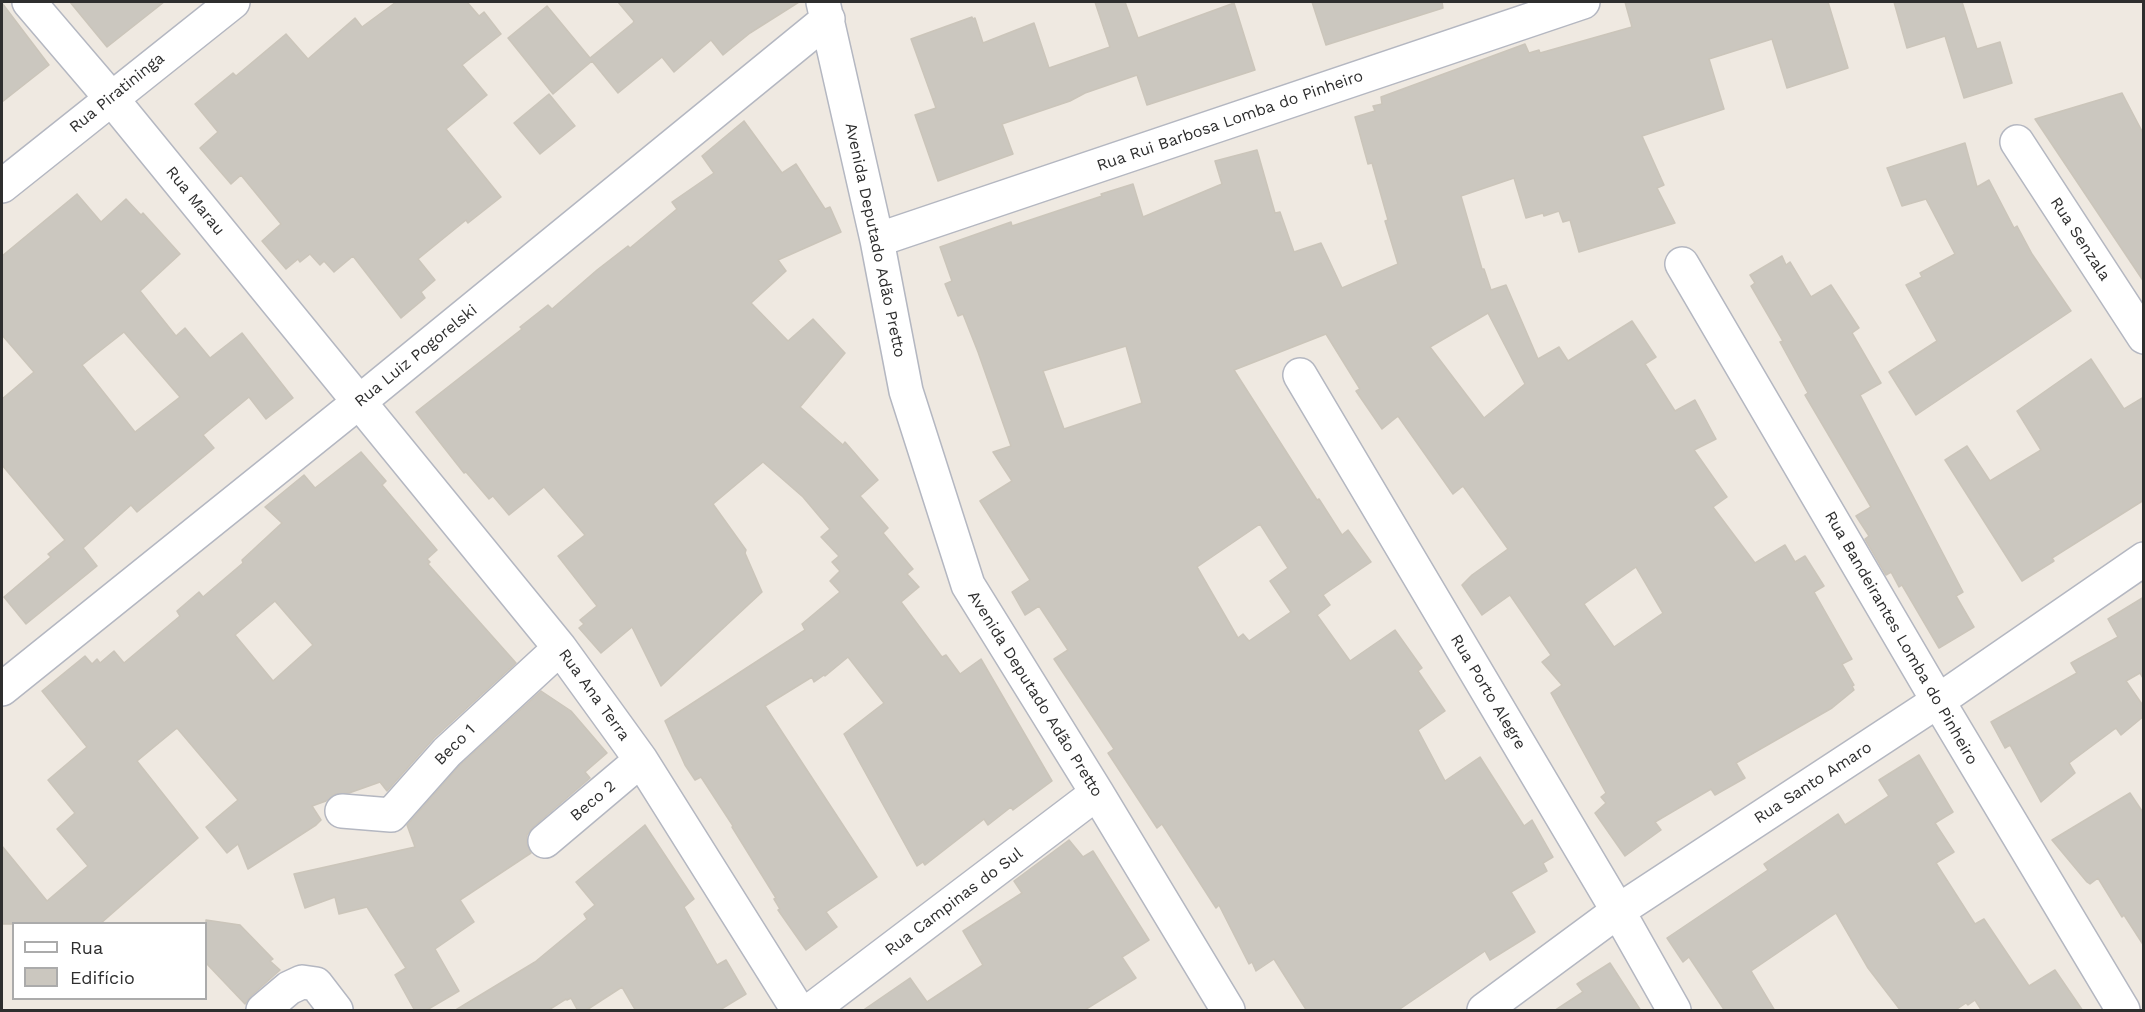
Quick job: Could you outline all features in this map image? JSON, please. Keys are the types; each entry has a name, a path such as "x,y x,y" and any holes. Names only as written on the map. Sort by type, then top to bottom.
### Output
{"street":[{"name":"Rua Marau","path":"29,2 111,98 359,402"},
{"name":"Rua Piratininga","path":"2,186 233,2"},
{"name":"Rua Rui Barbosa Lomba do Pinheiro","path":"877,240 1583,2"},
{"name":"Avenida Deputado Adão Pretto","path":"825,10 877,240 906,391 968,585 1228,1011"},
{"name":"Rua Luiz Pogorelski","path":"2,689 359,402 825,10"},
{"name":"Rua Senzala","path":"2017,142 2144,337"},
{"name":"Rua Bandeirantes Lomba do Pinheiro","path":"1682,264 2123,1011"},
{"name":"Rua Porto Alegre","path":"1300,375 1618,911 1674,1011"},
{"name":"Rua Ana Terra","path":"359,402 560,648 641,760 798,1011"},
{"name":"Rua Santo Amaro","path":"1484,1011 1618,911 1938,701 2144,559"},
{"name":"Beco 1","path":"342,811 391,815 447,752 560,648"},
{"name":"Beco 2","path":"545,841 641,760"},
{"name":"Rua Campinas do Sul","path":"811,1011 1097,793"},
{"path":"263,1011 289,988 302,982 316,984 336,1011"}],"building":[{"path":"70,2 164,2 107,47"},
{"path":"396,2 467,2 479,16 484,12 501,34 462,65 487,95 446,129 501,197 468,223 466,220 418,259 435,280 421,292 425,298 401,318 353,256 334,272 324,261 320,265 310,254 300,262 298,259 286,269 262,241 281,224 241,175 231,184 200,148 218,132 195,104 233,73 236,76 286,34 308,59 355,18 362,27"},
{"path":"618,2 799,2 750,33 723,55 711,40 674,72 662,57 618,93 592,61 553,94 508,38 547,6 590,58 634,21"},
{"path":"1095,2 1125,2 1138,38 1234,3 1255,70 1147,105 1137,75 1085,93 1070,101 1002,124 1013,154 938,181 915,115 936,108 911,39 972,17 975,18 983,43 1034,23 1049,68 1110,47"},
{"path":"1312,2 1442,2 1443,8 1326,45"},
{"path":"1625,2 1828,2 1848,68 1787,88 1772,39 1709,59 1724,109 1642,136 1664,185 1657,188 1675,223 1579,252 1570,220 1563,222 1559,211 1526,218 1514,178 1461,196 1482,269 1484,269 1491,290 1506,285 1538,359 1559,347 1568,361 1632,321 1656,357 1645,364 1675,411 1695,400 1716,439 1694,450 1727,497 1713,507 1755,563 1785,545 1795,562 1805,556 1824,586 1814,592 1852,659 1842,664 1854,685 1852,686 1854,690 1832,708 1736,763 1745,778 1715,795 1711,789 1655,822 1661,830 1625,856 1595,813 1606,803 1601,797 1606,793 1551,693 1562,685 1542,662 1551,655 1510,595 1482,615 1462,585 1508,549 1463,486 1453,494 1398,416 1382,429 1356,391 1360,389 1326,334 1234,370 1317,500 1319,499 1342,535 1348,530 1371,562 1323,595 1330,605 1317,615 1350,661 1395,630 1422,668 1418,671 1445,711 1418,730 1445,781 1480,757 1524,826 1532,820 1553,857 1543,863 1547,871 1511,892 1535,932 1490,960 1485,951 1397,1011 1307,1011 1274,959 1256,971 1252,962 1249,964 1219,905 1216,908 1162,824 1157,828 1108,753 1114,749 1054,659 1068,650 1039,606 1025,615 1012,592 1030,580 980,501 1012,481 993,452 1011,446 963,314 958,316 945,284 952,281 940,247 1011,222 1012,226 1133,184 1143,217 1222,184 1215,161 1257,150 1275,213 1280,212 1294,252 1321,243 1342,288 1398,264 1385,221 1388,220 1372,163 1368,164 1355,117 1375,111 1373,106 1382,104 1381,97 1525,44 1529,53 1539,50 1540,53 1632,27","holes":["1488,313 1525,384 1484,418 1430,347","1126,346 1142,403 1064,429 1043,371","1260,524 1288,568 1270,581 1291,612 1249,641 1243,634 1238,638 1197,567","1636,567 1663,613 1614,647 1584,604"]},
{"path":"1894,2 1962,2 1977,49 2000,42 2012,83 1964,98 1945,36 1907,48"},
{"path":"2,3 49,65 2,102"},
{"path":"2122,93 2144,135 2144,282 2035,119"},
{"path":"549,94 575,126 540,154 514,123"},
{"path":"744,121 782,173 796,164 825,209 830,207 841,232 778,260 786,271 751,303 788,341 813,319 845,353 800,407 843,445 845,442 878,480 860,496 888,528 883,533 913,569 907,574 919,587 901,602 942,657 946,655 960,674 981,659 1052,781 1013,810 1011,807 988,825 984,819 925,865 923,862 917,866 844,734 884,703 848,657 825,676 814,682 812,677 765,706 877,877 826,912 837,927 806,950 778,910 780,909 774,899 776,898 701,777 695,780 685,765 665,721 805,630 802,624 840,592 830,581 840,571 832,562 839,556 821,537 830,529 803,497 763,462 713,504 746,550 745,553 762,592 661,686 632,627 601,653 579,628 584,624 580,620 597,606 558,556 585,535 544,487 509,515 493,496 489,499 466,472 464,473 416,412 522,329 520,327 548,305 552,309 597,270 628,246 630,248 677,209 672,202 714,173 702,156"},
{"path":"1965,143 1977,187 1989,180 2014,228 2017,226 2032,254 2071,311 1916,415 1889,372 1937,341 1906,285 1922,277 1920,273 1955,254 1926,199 1902,206 1887,168"},
{"path":"77,194 101,222 126,199 141,215 143,213 180,254 140,291 176,336 185,328 210,358 242,333 293,398 266,419 249,397 203,435 214,448 137,512 131,505 83,548 97,566 26,624 4,597 51,557 48,554 65,540 2,465 2,399 34,372 2,335 2,256","holes":["124,332 180,397 135,432 82,365"]},
{"path":"1782,256 1786,265 1790,262 1811,297 1831,285 1859,328 1852,333 1881,383 1860,395 1963,592 1956,596 1974,627 1939,648 1902,585 1899,587 1891,572 1886,575 1865,539 1869,536 1856,516 1871,507 1805,395 1808,393 1780,342 1783,341 1751,286 1755,283 1750,275"},
{"path":"2091,359 2124,409 2144,397 2144,500 2052,558 2054,561 2022,581 1945,460 1967,446 1990,481 2041,450 2017,411"},
{"path":"361,452 386,481 382,485 437,550 427,559 430,562 428,564 516,663 434,738 387,791 380,782 349,793 335,794 326,801 312,806 321,820 316,825 248,869 238,844 227,853 206,827 238,800 177,728 137,761 198,838 102,922 12,922 12,924 2,924 2,846 47,901 88,866 57,829 75,813 48,780 87,747 42,691 85,656 92,664 97,659 100,663 114,651 124,663 180,616 177,611 199,592 203,597 243,563 242,560 282,523 265,507 304,475 315,488","holes":["275,601 313,645 273,681 235,635"]},
{"path":"2144,597 2144,680 2140,673 2126,681 2144,707 2144,716 2121,735 2116,728 2069,763 2075,773 2041,802 2010,745 2005,748 1991,722 2077,673 2071,663 2118,637 2108,619"},
{"path":"541,691 571,711 607,753 585,772 590,778 533,827 527,835 527,844 531,853 460,900 474,922 435,949 459,991 425,1011 415,1011 395,975 406,968 367,907 339,914 335,897 305,908 294,874 415,847 407,825 460,765"},
{"path":"1919,755 1953,812 1935,823 1954,852 1936,863 1975,924 1984,919 2029,986 2055,970 2083,1011 1982,1011 1975,1000 1954,1011 1901,1011 1868,968 1836,913 1751,971 1775,1011 1725,1011 1689,957 1683,962 1667,938 1768,870 1764,864 1838,814 1845,825 1889,796 1879,780"},
{"path":"2130,793 2144,814 2144,946 2124,915 2122,917 2098,878 2090,884 2087,882 2052,840"},
{"path":"645,825 694,899 684,907 717,965 726,960 746,994 718,1011 636,1011 622,987 585,1011 578,1011 571,998 547,1011 454,1011 535,962 587,919 584,914 595,905 576,882"},
{"path":"1069,840 1083,857 1093,851 1149,940 1122,957 1136,978 1083,1011 862,1011 910,978 927,1002 983,965 963,931 1022,893 1014,881"},
{"path":"206,920 240,925 273,959 270,961 280,970 245,1004 207,964"},
{"path":"1610,963 1641,1011 1554,1011 1583,992 1577,984"}]}
